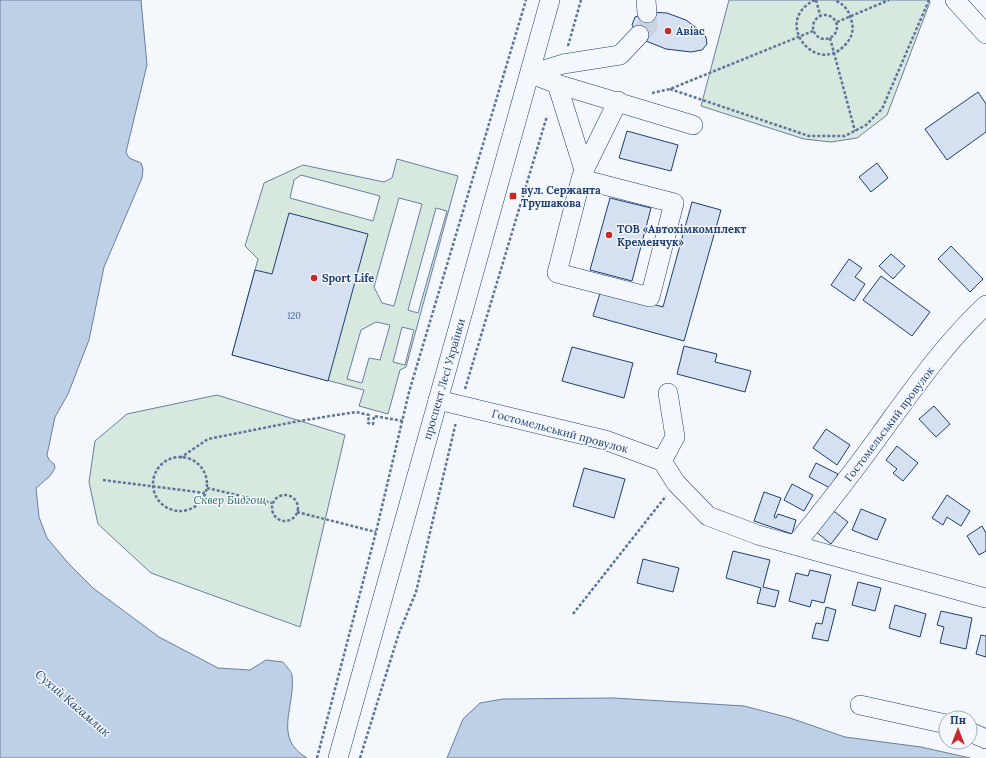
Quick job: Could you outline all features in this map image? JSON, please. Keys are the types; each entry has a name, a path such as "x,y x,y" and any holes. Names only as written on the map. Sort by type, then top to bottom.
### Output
{"street":[{"name":"проспект Лесі Українки","path":"338,758 531,74 550,0"},
{"path":"962,2 986,34"},
{"path":"531,74 563,64 620,55 639,35"},
{"path":"531,74 557,84 693,125"},
{"path":"557,84 582,175"},
{"path":"582,175 674,203 650,297 557,273 582,175 618,102"},
{"name":"Гостомельський провулок","path":"794,545 842,487 924,375 962,330 986,305"},
{"path":"668,393 675,437 662,461 676,484 708,516 758,535 986,598"},
{"name":"Гостомельський провулок","path":"438,400 605,440 662,461"},
{"path":"860,705 938,722"}],"path":[{"path":"317,758 376,532 411,385 526,0"},
{"path":"563,64 581,0"},
{"path":"820,15 815,0 803,8 799,14 797,30 799,37 808,49 814,52 822,54 834,53 843,48 852,35 853,27 851,16 847,9 838,1 834,0"},
{"path":"837,22 889,0"},
{"path":"670,89 809,136 845,136 866,125 882,109 929,0"},
{"path":"820,15 829,15 837,22 836,33 830,38 818,38 813,31 814,20 820,15"},
{"path":"648,94 670,89 813,31"},
{"path":"830,38 855,131"},
{"path":"360,758 399,633 416,592 461,405 548,114"},
{"path":"180,458 193,461 203,470 207,488 201,501 194,507 176,511 168,508 160,502 155,495 153,486 154,477 164,463 180,458 208,439 299,421 356,412 369,415 368,423 373,424 374,416 403,421"},
{"path":"103,480 206,493"},
{"path":"574,614 676,484"},
{"path":"207,488 272,503"},
{"path":"282,495 291,497 297,503 297,512 292,518 280,520 274,515 272,503 282,495"},
{"path":"297,512 376,532"}],"green space":[{"path":"729,0 929,0 930,2 887,115 857,138 831,142 804,139 701,106"},
{"name":"Sport Life","path":"397,159 458,176 406,367 400,370 388,414 359,406 364,390 232,355 258,259 245,246 264,183 303,165 384,182 392,178","holes":["301,175 380,196 373,221 290,198 294,180","399,198 422,204 394,306 382,303 374,287","436,208 447,211 418,313 408,310","376,322 390,325 380,360 369,358 362,383 347,379 361,330","402,327 414,330 405,365 393,362"]},
{"name":"Сквер Бидгощ","path":"217,395 345,435 300,627 151,573 98,524 89,482 95,441 127,414"}],"water":[{"name":"Сухий Кагамлик","path":"0,0 141,0 147,65 126,152 129,158 141,163 143,169 142,178 104,267 89,340 68,394 55,417 47,455 49,460 54,464 55,468 50,476 36,488 39,517 47,538 69,564 93,588 159,637 218,668 250,670 266,660 283,662 290,670 292,675 288,721 290,741 296,750 307,758 0,758"},
{"path":"614,698 744,706 790,718 845,737 921,747 970,758 447,758 463,719 480,703 503,699"}],"building":[{"name":"Авіас","path":"649,12 667,13 686,20 706,37 707,44 702,50 691,52 666,49 646,41 636,32 632,25 635,17"},
{"path":"978,92 986,104 986,132 947,160 925,129"},
{"path":"627,131 678,145 671,171 619,158"},
{"path":"877,163 888,178 871,192 859,177"},
{"path":"610,198 651,208 632,281 590,270"},
{"path":"692,202 721,210 684,341 593,316 601,290 663,307"},
{"path":"289,213 368,234 328,381 232,355 255,270 272,274"},
{"path":"951,246 983,279 970,292 938,259"},
{"path":"891,254 905,266 893,279 879,266"},
{"path":"849,259 862,268 855,277 865,284 854,301 831,285"},
{"path":"881,276 930,312 912,336 863,300"},
{"path":"684,346 717,354 715,362 751,371 745,392 677,374"},
{"path":"572,347 633,363 624,398 562,381"},
{"path":"934,406 950,424 936,437 919,419"},
{"path":"826,429 850,445 837,465 813,448"},
{"path":"897,446 918,463 903,481 893,473 897,469 886,460"},
{"path":"816,463 838,474 830,488 809,477"},
{"path":"584,468 625,479 614,518 573,506"},
{"path":"792,484 813,495 804,511 784,500"},
{"path":"764,492 781,498 774,517 776,518 778,514 796,520 792,534 754,521"},
{"path":"947,495 970,511 961,526 947,517 943,525 932,518"},
{"path":"831,509 848,522 831,544 815,531"},
{"path":"861,509 886,519 877,540 852,530"},
{"path":"982,526 986,533 986,551 979,555 967,536"},
{"path":"733,551 770,560 763,587 779,591 775,607 757,603 761,588 726,578"},
{"path":"643,559 679,568 673,592 637,583"},
{"path":"810,570 831,575 824,603 812,600 810,607 789,601 796,573 808,576"},
{"path":"858,582 881,588 875,611 852,605"},
{"path":"895,605 926,614 920,637 889,628"},
{"path":"826,607 836,610 828,641 812,638 816,623 822,624"},
{"path":"941,611 972,618 966,649 940,643 944,627 937,625"},
{"path":"981,635 986,636 986,657 976,654"}],"tunnel":[{"path":"639,35 648,26 647,13"}],"place":[{"name":"Авіас","path":"668,31"},
{"name":"вул. Сержанта Трушакова","path":"513,196"},
{"name":"ТОВ «Автохімкомплект Кременчук»","path":"609,235"},
{"name":"Sport Life","path":"314,278"}]}
